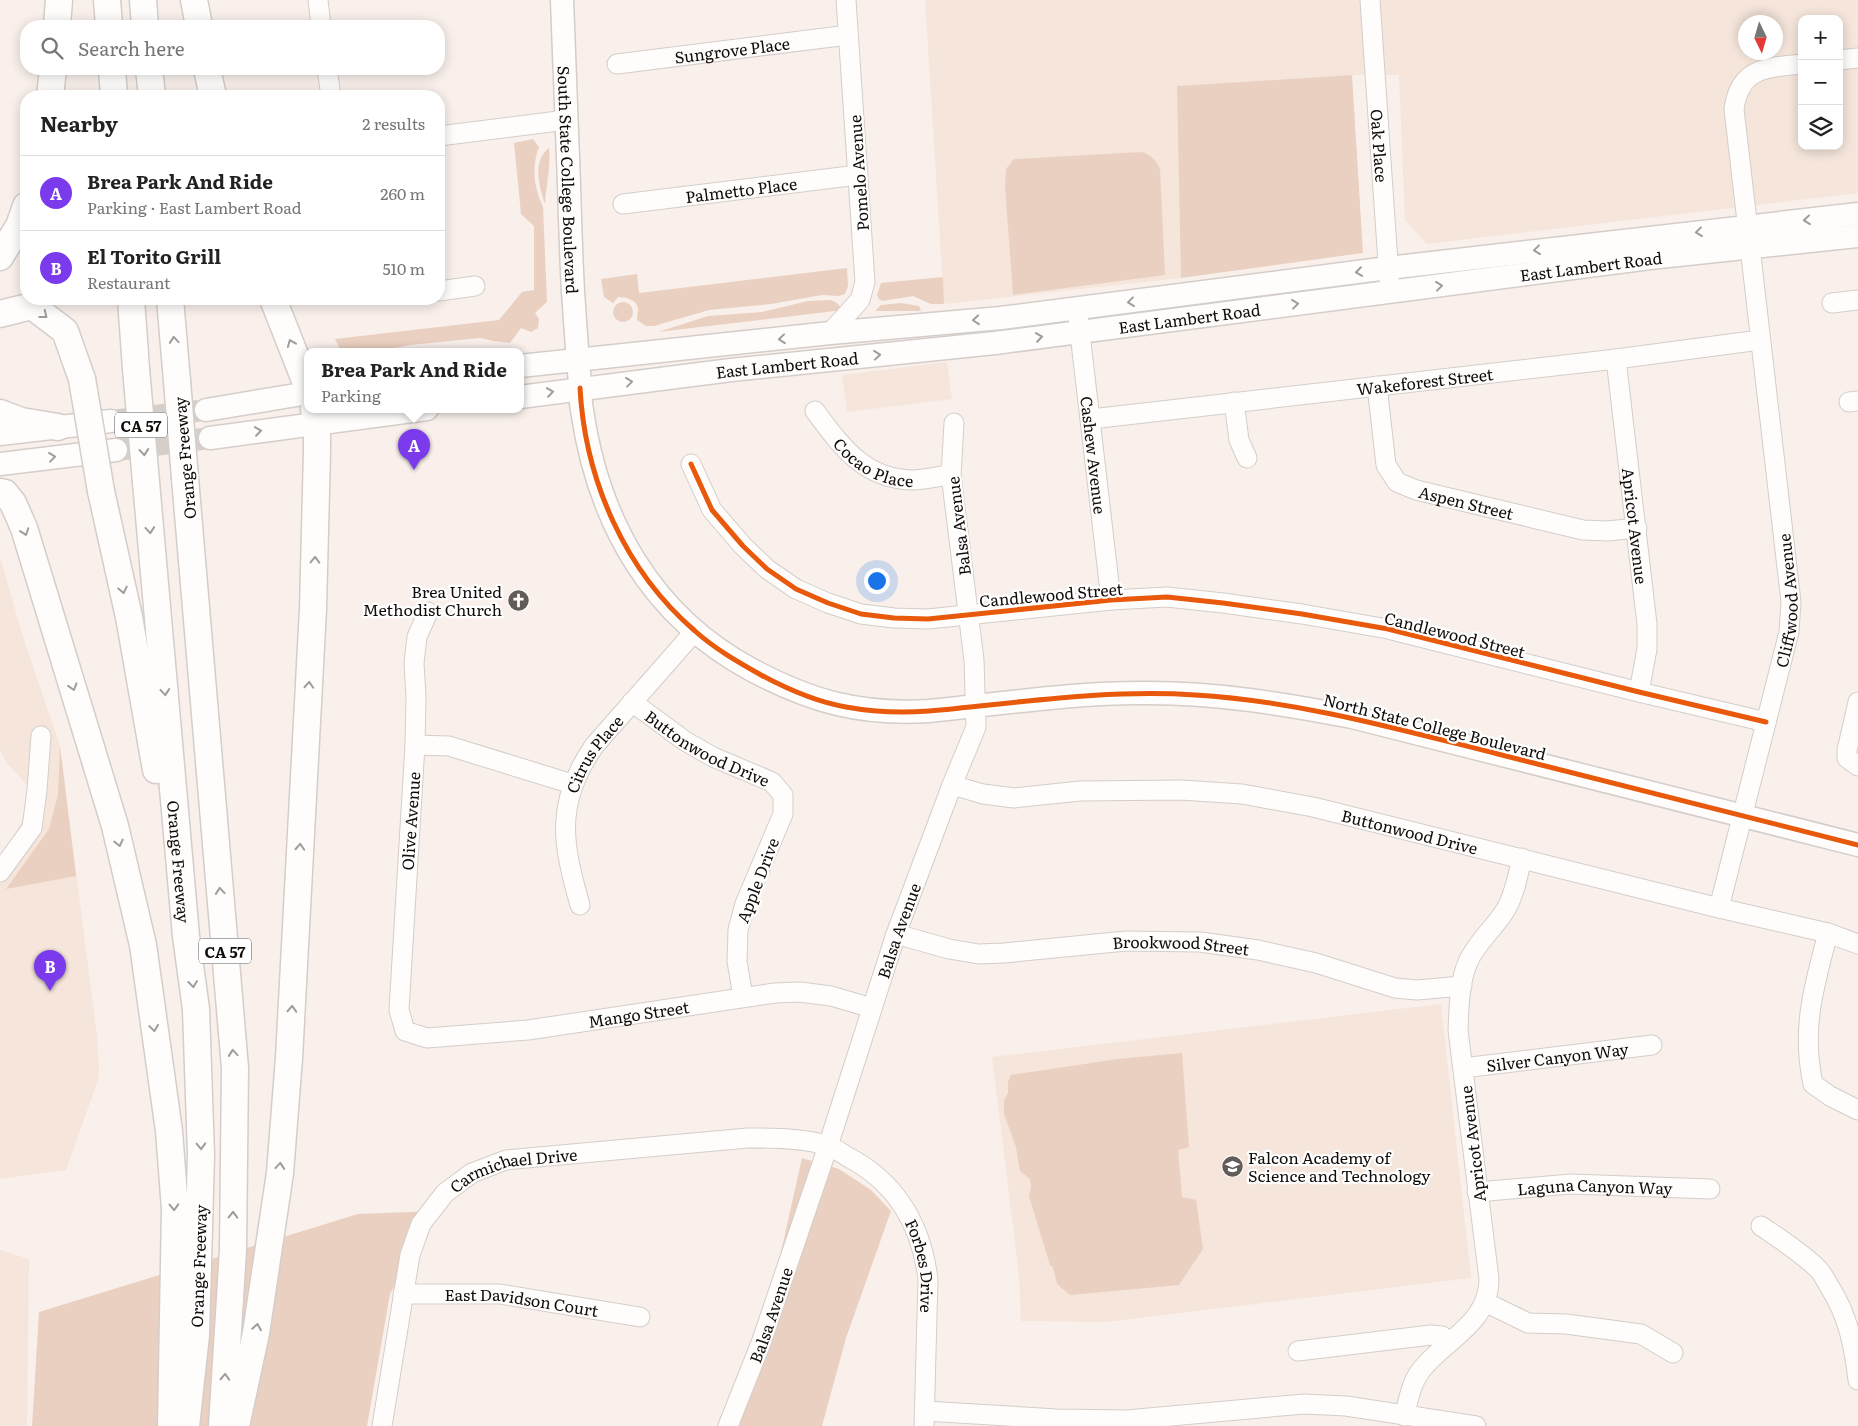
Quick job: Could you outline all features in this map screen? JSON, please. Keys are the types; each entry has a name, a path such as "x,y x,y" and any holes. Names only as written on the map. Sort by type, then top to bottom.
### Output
{"highway":[{"path":"57,20 59,0"},
{"path":"106,0 108,20"},
{"path":"143,0 145,20"},
{"path":"194,0 198,20"},
{"path":"51,90 52,75"},
{"path":"112,75 114,90"},
{"path":"150,75 151,90"},
{"path":"208,75 212,90"},
{"path":"0,257 20,223"},
{"name":"Orange Freeway","path":"131,305 186,936 196,1009 201,1155 196,1335 186,1426"},
{"name":"Orange Freeway","path":"171,305 235,1068 233,1250 222,1426"},
{"path":"276,305 304,378"},
{"path":"0,314 32,306 65,331 82,379 101,491 129,617 186,936"},
{"path":"0,413 21,421 58,427"},
{"path":"236,1426 256,1333 280,1173 288,1068 313,609 315,415"},
{"path":"0,492 4,493 13,503 24,528 115,826 142,945 169,1131 175,1209 171,1426"}],"main road":[{"name":"South State College Boulevard","path":"562,0 570,242 578,360"},
{"name":"East Lambert Road","path":"524,366 830,333 1001,318 1388,268 1858,214"},
{"name":"East Lambert Road","path":"524,396 731,370 985,344 1650,258 1858,236"},
{"name":"North State College Boulevard","path":"578,360 581,408 598,487 615,527 637,564 664,600 695,631 733,659 782,686 845,707 900,713 1101,694 1149,693 1249,700 1352,717 1858,845"},
{"path":"206,410 304,394"},
{"path":"210,438 315,415 352,413"},
{"path":"0,434 111,421"},
{"path":"0,464 116,450"}],"street":[{"path":"318,0 320,20"},
{"name":"Pomelo Avenue","path":"830,333 860,300 865,282 846,0"},
{"name":"Oak Place","path":"1370,0 1390,292"},
{"name":"Sungrove Place","path":"616,64 848,35"},
{"path":"1843,60 1858,58"},
{"name":"Cliffwood Avenue","path":"1719,908 1744,816 1789,632 1791,602 1734,109 1736,96 1742,83 1754,74 1768,68 1798,64"},
{"path":"328,75 330,90"},
{"path":"445,135 566,120"},
{"name":"Palmetto Place","path":"623,204 858,175"},
{"path":"445,290 476,286"},
{"path":"1832,303 1858,300"},
{"name":"Cashew Avenue","path":"1077,308 1111,600"},
{"name":"Wakeforest Street","path":"1091,419 1616,360 1760,340"},
{"name":"Apricot Avenue","path":"1616,360 1647,624 1647,649 1639,692"},
{"name":"Aspen Street","path":"1377,386 1386,465 1397,482 1416,490 1583,530 1608,531 1637,528"},
{"path":"1234,402 1240,440 1247,458"},
{"name":"Cocao Place","path":"815,411 841,447 865,467 886,476 912,480 951,475"},
{"name":"Balsa Avenue","path":"728,1426 761,1343 828,1146 896,934 976,727 974,660 951,475 954,423"},
{"name":"Candlewood Street","path":"690,464 712,510 726,529 767,569 796,589 861,614 928,619 1111,600 1167,597 1302,614 1388,629 1766,722"},
{"name":"Olive Avenue","path":"405,1031 398,1010 415,744 416,697 414,663 417,637 428,612"},
{"name":"Citrus Place","path":"580,905 566,852 565,826 572,784 581,764 594,746 695,631"},
{"name":"Buttonwood Drive","path":"632,702 685,741 713,757 772,782 783,795"},
{"path":"1853,762 1847,750 1858,702"},
{"path":"0,872 32,828 41,736"},
{"path":"415,744 448,746 572,784"},
{"name":"Buttonwood Drive","path":"952,785 983,794 1014,798 1080,791 1131,789 1242,794 1313,807 1719,908 1828,933 1858,944"},
{"name":"Apple Drive","path":"743,997 737,961 738,930 745,904 783,814 783,795"},
{"name":"Apricot Avenue","path":"1404,1416 1412,1383 1421,1370 1478,1315 1489,1290 1458,1030 1459,1008 1468,963 1478,944 1505,910 1513,893 1522,858"},
{"path":"1828,933 1813,989 1807,1036 1808,1061 1813,1084 1830,1096 1858,1110"},
{"name":"Brookwood Street","path":"896,934 949,949 979,954 1126,940 1200,942 1258,950 1316,963 1395,988 1417,990 1462,986"},
{"name":"Mango Street","path":"405,1031 427,1038 528,1030 743,997 800,992 832,996 872,1008"},
{"name":"Silver Canyon Way","path":"1463,1068 1652,1045"},
{"name":"Carmichael Drive","path":"382,1426 410,1255 422,1224 446,1193 472,1173 506,1160 748,1138 776,1138 828,1146"},
{"name":"Forbes Drive","path":"828,1146 862,1164 886,1183 904,1205 916,1228 925,1256 928,1279 924,1419"},
{"name":"Laguna Canyon Way","path":"1478,1192 1571,1184 1710,1189"},
{"path":"1760,1226 1791,1246 1818,1268 1854,1329 1858,1380"},
{"name":"East Davidson Court","path":"403,1294 500,1294 640,1317"},
{"path":"1485,1302 1528,1323 1566,1324 1642,1334 1673,1352"},
{"path":"1298,1351 1431,1335 1442,1336 1449,1342"},
{"path":"924,1419 1128,1420 1304,1404 1346,1406 1476,1426"}],"shaded area":[{"path":"925,0 1858,0 1858,193 1427,244 1405,220 1399,75 1352,75 1178,86 1181,278 944,304"},
{"path":"1352,75 1363,253 1181,278 1177,86"},
{"path":"533,139 539,147 534,170 537,192 543,207 547,302 535,313 539,319 538,328 531,332 521,328 510,343 480,338 393,348 340,348 335,339 499,320 522,292 534,290 534,226 521,214 514,143"},
{"path":"549,148 545,204 538,174 540,160"},
{"path":"1142,152 1153,158 1160,169 1165,275 1013,295 1005,185 1006,169 1014,159"},
{"path":"847,268 848,286 845,294 839,296 822,295 771,304 709,310 654,326 646,326 637,320 638,308 635,302 627,298 618,297 613,303 604,297 601,279 637,274 639,293"},
{"path":"943,277 944,304 931,304 913,296 883,301 877,295 881,283"},
{"path":"831,300 837,303 843,310 658,332 708,316 762,312 808,301"},
{"path":"623,302 630,305 633,312 630,319 623,322 616,319 613,312 616,305"},
{"path":"901,303 919,306 921,311 875,311 881,305"},
{"path":"947,362 952,399 847,412 842,375"},
{"path":"0,557 24,640 60,746 97,1036 99,1077 66,1170 0,1179 0,857 25,817 27,785 7,763 0,750"},
{"path":"60,746 76,876 6,889 49,829 58,795"},
{"name":"Falcon Academy of Science and Technology","path":"1441,1004 1471,1278 1105,1322 1021,1321 1019,1275 992,1057"},
{"path":"1182,1053 1189,1147 1178,1150 1182,1197 1196,1200 1203,1249 1179,1285 1070,1295 1057,1284 1053,1267 1050,1265 1029,1196 1030,1179 1020,1171 1016,1147 1004,1114 1004,1100 1008,1093 1008,1082 1011,1075 1118,1059"},
{"path":"802,1158 839,1169 871,1190 891,1211 846,1338 822,1426 739,1426 778,1265"},
{"path":"436,1211 390,1294 367,1426 32,1426 39,1312 358,1214"},
{"path":"0,1250 29,1259 27,1426 0,1426"}],"tunnel":[{"path":"111,421 206,410"},
{"path":"116,450 210,438"}],"cycle path":[{"path":"580,388 590,456 600,489 613,522 629,552 648,581 670,607 711,644 761,675 791,690 813,698 856,709 898,712 929,711 1095,695 1128,694 1195,695 1272,703 1348,717 1858,845"},
{"path":"691,464 712,510 743,546 767,569 796,589 828,603 861,614 894,618 928,619 1111,600 1167,597 1223,603 1388,629 1766,722"}],"place":[{"name":"Brea Park And Ride","path":"414,470"},
{"name":"Brea United Methodist Church","path":"518,600"},
{"name":"El Torito Grill","path":"50,991"},
{"name":"Falcon Academy of Science and Technology","path":"1232,1166"}]}
